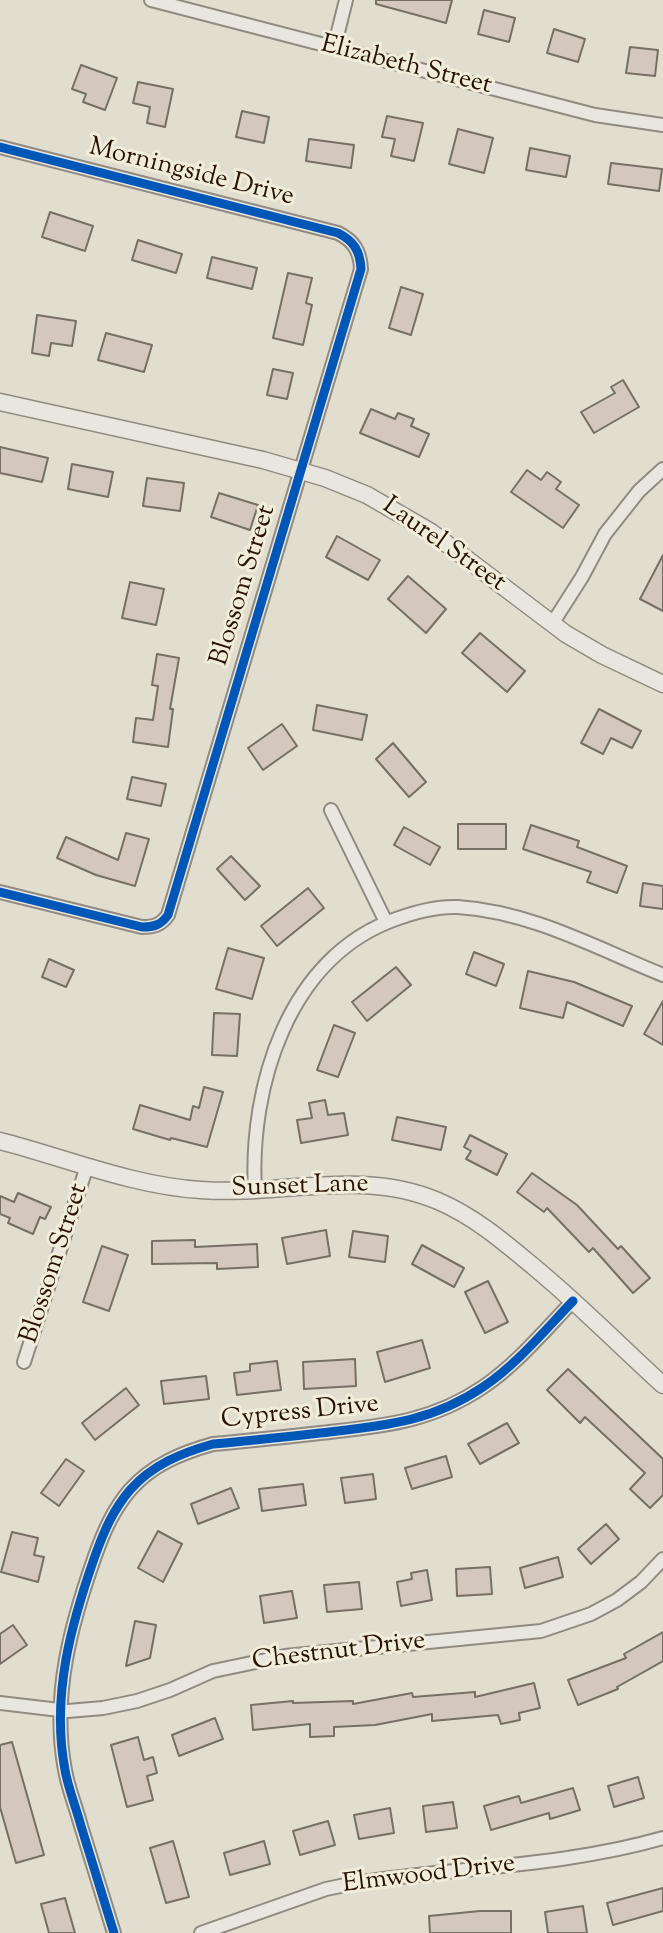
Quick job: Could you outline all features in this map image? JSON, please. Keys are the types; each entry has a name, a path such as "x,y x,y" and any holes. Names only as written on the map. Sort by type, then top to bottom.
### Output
{"street":[{"name":"Elizabeth Street","path":"151,0 595,115 663,125"},
{"path":"334,48 346,0"},
{"name":"Morningside Drive","path":"0,147 338,233 349,238 360,258"},
{"name":"Blossom Street","path":"0,892 142,927 160,924 168,915 361,269 360,258"},
{"name":"Laurel Street","path":"0,402 302,470 367,495 431,532 552,624 602,655 663,684"},
{"path":"552,624 605,534 621,512 663,469"},
{"path":"331,810 386,922"},
{"path":"255,1191 254,1134 271,1061 281,1032 298,1000 333,957 356,938 386,922 437,909 455,907 483,910 524,919 565,933 663,975"},
{"name":"Sunset Lane","path":"0,1141 176,1188 255,1191 306,1185 354,1184 405,1190 436,1200 490,1230 573,1301 663,1385"},
{"name":"Blossom Street","path":"24,1362 87,1166"},
{"name":"Cypress Drive","path":"114,1933 65,1771 61,1710 68,1644 81,1593 103,1533 116,1508 145,1476 185,1452 213,1444 397,1424 427,1415 465,1397 509,1367 573,1301"},
{"name":"Chestnut Drive","path":"0,1703 61,1710 103,1708 170,1690 213,1671 285,1656 541,1631 591,1614 617,1600 641,1582 663,1559"},
{"name":"Elmwood Drive","path":"201,1933 307,1895 355,1883 547,1862 663,1838"}],"building":[{"path":"376,0 452,0 446,23 376,4"},
{"path":"484,10 515,18 509,42 478,34"},
{"path":"554,29 585,39 578,62 547,53"},
{"path":"630,47 658,50 655,76 626,73"},
{"path":"81,65 117,78 105,110 83,102 86,94 72,89"},
{"path":"138,82 173,89 165,127 147,123 150,107 133,103"},
{"path":"242,111 269,117 264,143 236,137"},
{"path":"387,116 423,123 414,161 391,156 395,139 382,137"},
{"path":"458,129 493,138 484,173 449,164"},
{"path":"309,139 354,145 351,168 306,161"},
{"path":"530,148 570,156 566,177 526,170"},
{"path":"611,163 662,169 659,191 608,184"},
{"path":"50,212 93,226 85,251 42,237"},
{"path":"138,240 182,254 176,273 132,260"},
{"path":"212,257 257,268 252,289 207,278"},
{"path":"288,273 312,278 306,303 312,305 303,345 273,338"},
{"path":"401,287 423,294 411,335 389,328"},
{"path":"37,315 76,321 72,346 51,343 49,356 32,353"},
{"path":"106,333 152,345 144,372 98,360"},
{"path":"273,369 293,373 287,399 267,395"},
{"path":"623,380 639,407 594,433 581,412 615,393 611,387"},
{"path":"371,409 395,419 398,413 414,419 411,426 429,434 419,457 360,433"},
{"path":"0,447 48,458 42,482 0,473"},
{"path":"72,464 113,472 108,497 68,489"},
{"path":"527,470 541,480 547,472 561,482 556,489 579,505 563,528 511,492"},
{"path":"147,478 184,483 180,511 143,506"},
{"path":"219,493 258,505 250,530 211,517"},
{"path":"337,536 380,560 368,580 326,557"},
{"path":"663,555 663,611 640,599"},
{"path":"408,576 446,609 426,633 388,599"},
{"path":"130,582 164,589 156,625 122,618"},
{"path":"480,633 525,671 507,692 462,653"},
{"path":"157,654 179,658 170,709 173,709 168,747 133,742 136,718 153,720 158,686 152,685"},
{"path":"317,705 367,715 362,740 313,730"},
{"path":"599,709 641,731 632,748 611,738 603,754 581,743"},
{"path":"282,724 297,746 263,770 248,748"},
{"path":"393,743 426,782 409,797 376,759"},
{"path":"132,777 166,784 161,806 127,799"},
{"path":"458,824 506,824 506,849 458,849"},
{"path":"531,825 579,841 577,847 627,866 617,893 587,882 591,872 523,849"},
{"path":"404,827 440,847 430,865 394,845"},
{"path":"126,833 149,839 135,886 96,875 57,858 66,837 118,860"},
{"path":"231,856 260,886 245,900 217,869"},
{"path":"643,883 663,886 663,909 640,906"},
{"path":"308,888 324,908 277,946 261,926"},
{"path":"228,948 264,958 252,999 216,989"},
{"path":"474,952 504,964 496,986 466,974"},
{"path":"49,959 74,970 66,987 42,977"},
{"path":"396,967 411,985 367,1021 352,1002"},
{"path":"528,971 574,982 632,1006 623,1026 567,1002 563,1018 520,1008"},
{"path":"663,1001 663,1045 644,1034"},
{"path":"214,1013 240,1014 237,1056 212,1055"},
{"path":"334,1025 355,1033 338,1077 317,1070"},
{"path":"204,1087 223,1092 207,1147 133,1129 140,1105 190,1120 193,1106 199,1108"},
{"path":"325,1100 328,1115 344,1113 348,1135 301,1143 297,1120 312,1118 309,1103"},
{"path":"397,1117 446,1127 441,1150 392,1140"},
{"path":"470,1135 507,1154 497,1175 466,1159 471,1151 464,1147"},
{"path":"532,1173 577,1205 618,1249 621,1246 650,1278 633,1293 593,1248 589,1252 547,1208 544,1212 517,1192"},
{"path":"18,1193 51,1207 45,1219 40,1217 33,1234 8,1223 10,1218 0,1214 0,1196 14,1202"},
{"path":"326,1230 330,1256 287,1264 282,1238"},
{"path":"353,1231 388,1236 385,1262 349,1257"},
{"path":"195,1240 195,1247 257,1244 258,1267 217,1269 217,1263 152,1264 152,1241"},
{"path":"422,1245 464,1268 454,1287 412,1264"},
{"path":"102,1246 128,1255 109,1311 83,1302"},
{"path":"488,1281 508,1322 485,1333 465,1292"},
{"path":"422,1340 430,1368 385,1382 377,1352"},
{"path":"355,1359 356,1386 304,1389 303,1362"},
{"path":"277,1361 281,1390 237,1395 234,1373 250,1371 250,1364"},
{"path":"568,1369 663,1459 663,1495 650,1508 630,1489 645,1473 585,1417 580,1423 547,1390"},
{"path":"206,1376 209,1399 164,1404 161,1381"},
{"path":"126,1388 139,1405 95,1440 82,1423"},
{"path":"507,1423 519,1443 480,1464 468,1444"},
{"path":"446,1456 452,1477 412,1489 405,1468"},
{"path":"66,1459 84,1471 59,1506 41,1493"},
{"path":"373,1474 376,1499 345,1503 341,1478"},
{"path":"303,1484 306,1505 262,1511 259,1489"},
{"path":"231,1488 239,1508 198,1524 191,1504"},
{"path":"606,1524 619,1539 591,1564 578,1549"},
{"path":"158,1531 182,1544 163,1582 138,1568"},
{"path":"12,1532 38,1538 34,1555 44,1557 38,1582 1,1572"},
{"path":"558,1557 563,1577 525,1588 520,1568"},
{"path":"490,1567 492,1594 457,1596 456,1569"},
{"path":"427,1570 432,1600 401,1606 397,1582 412,1579 411,1573"},
{"path":"359,1582 362,1609 327,1612 324,1585"},
{"path":"292,1591 297,1618 264,1623 260,1596"},
{"path":"135,1621 156,1625 150,1658 126,1666"},
{"path":"13,1625 27,1645 0,1664 0,1634"},
{"path":"663,1632 663,1661 617,1687 618,1689 578,1705 568,1680 626,1658 624,1654"},
{"path":"534,1683 540,1708 519,1713 520,1720 501,1724 498,1715 432,1721 432,1714 375,1725 334,1727 334,1736 310,1737 310,1724 253,1730 251,1705 293,1701 353,1701 353,1704 412,1693 413,1697 475,1692 475,1697"},
{"path":"215,1718 223,1739 179,1756 172,1735"},
{"path":"138,1737 144,1760 153,1757 157,1773 147,1776 153,1800 127,1807 111,1745"},
{"path":"12,1742 44,1855 16,1863 0,1807 0,1745"},
{"path":"638,1777 644,1798 614,1807 608,1786"},
{"path":"573,1788 580,1810 550,1819 549,1813 491,1830 484,1806 519,1796 521,1803"},
{"path":"453,1802 457,1828 426,1832 423,1806"},
{"path":"390,1808 394,1833 359,1839 354,1815"},
{"path":"328,1821 335,1845 300,1855 293,1831"},
{"path":"173,1841 189,1897 166,1903 150,1848"},
{"path":"264,1841 270,1864 230,1875 224,1853"},
{"path":"663,1888 663,1911 613,1925 607,1903"},
{"path":"65,1898 75,1933 49,1933 41,1904"},
{"path":"583,1906 587,1933 548,1933 545,1912"},
{"path":"511,1911 511,1933 430,1933 429,1916"}],"cycle path":[{"path":"0,147 338,233 355,247 361,269 168,915 157,925 142,927 0,892"},
{"path":"114,1933 66,1777 60,1715 66,1661 78,1608 102,1538 124,1498 139,1481 157,1467 190,1451 213,1444 384,1425 424,1416 444,1408 483,1387 507,1368 573,1301"}]}
